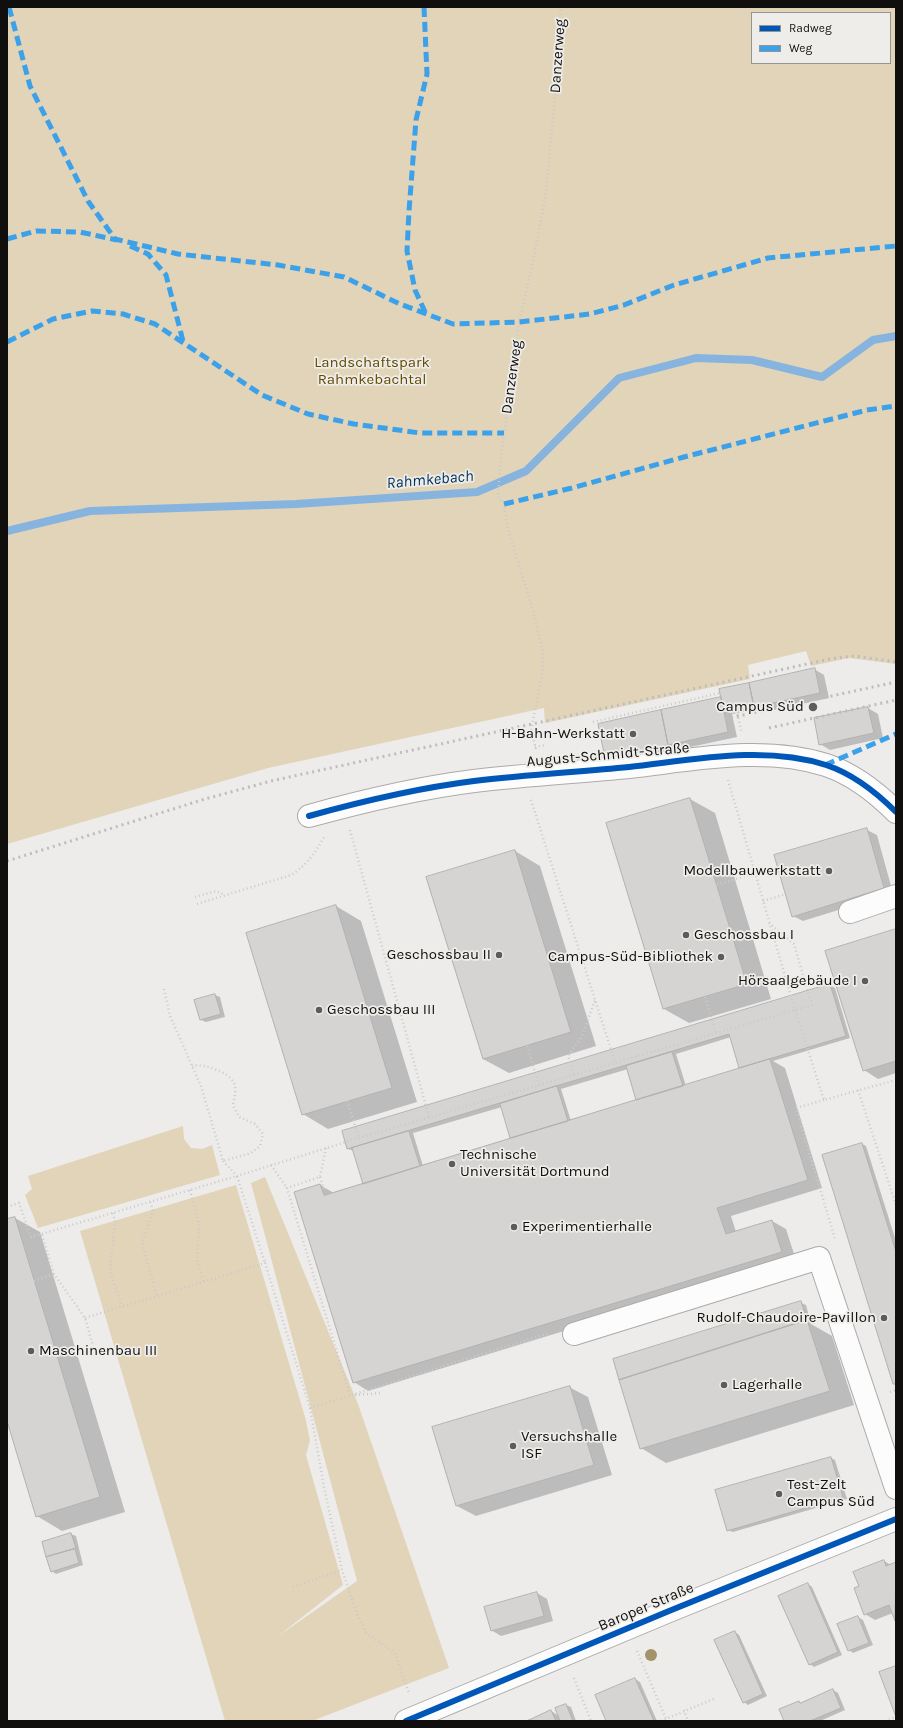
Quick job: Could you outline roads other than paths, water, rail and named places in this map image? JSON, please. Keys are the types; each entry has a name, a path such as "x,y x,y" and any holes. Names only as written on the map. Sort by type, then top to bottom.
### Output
{"street":[{"name":"August-Schmidt-Straße","path":"309,816 343,806 418,790 473,781 765,754 820,764 846,774 870,789 896,812"},
{"path":"850,912 896,896"},
{"path":"574,1334 819,1258 896,1488"},
{"name":"Baroper Straße","path":"412,1719 896,1519"}],"waterway":[{"name":"Rahmkebach","path":"7,531 90,511 296,504 477,492 526,471 619,378 696,358 752,360 822,377 873,340 896,336"}],"railway":[{"path":"7,861 205,799 271,781 830,659 855,656 896,662"},
{"path":"725,719 896,682"},
{"path":"769,728 896,700"}],"place":[{"name":"Campus Süd","path":"813,707"},
{"name":"H-Bahn-Werkstatt","path":"633,734"},
{"name":"Modellbauwerkstatt","path":"829,871"},
{"name":"Geschossbau I","path":"686,935"},
{"name":"Geschossbau II","path":"499,955"},
{"name":"Campus-Süd-Bibliothek","path":"721,957"},
{"name":"Hörsaalgebäude I","path":"865,981"},
{"name":"Geschossbau III","path":"319,1010"},
{"name":"Technische Universität Dortmund","path":"452,1164"},
{"name":"Experimentierhalle","path":"514,1227"},
{"name":"Rudolf-Chaudoire-Pavillon","path":"884,1318"},
{"name":"Maschinenbau III","path":"31,1351"},
{"name":"Lagerhalle","path":"724,1385"},
{"name":"Versuchshalle ISF","path":"513,1446"},
{"name":"Test-Zelt Campus Süd","path":"779,1494"}],"park label":[{"name":"Landschaftspark Rahmkebachtal","path":"372,372"}]}
